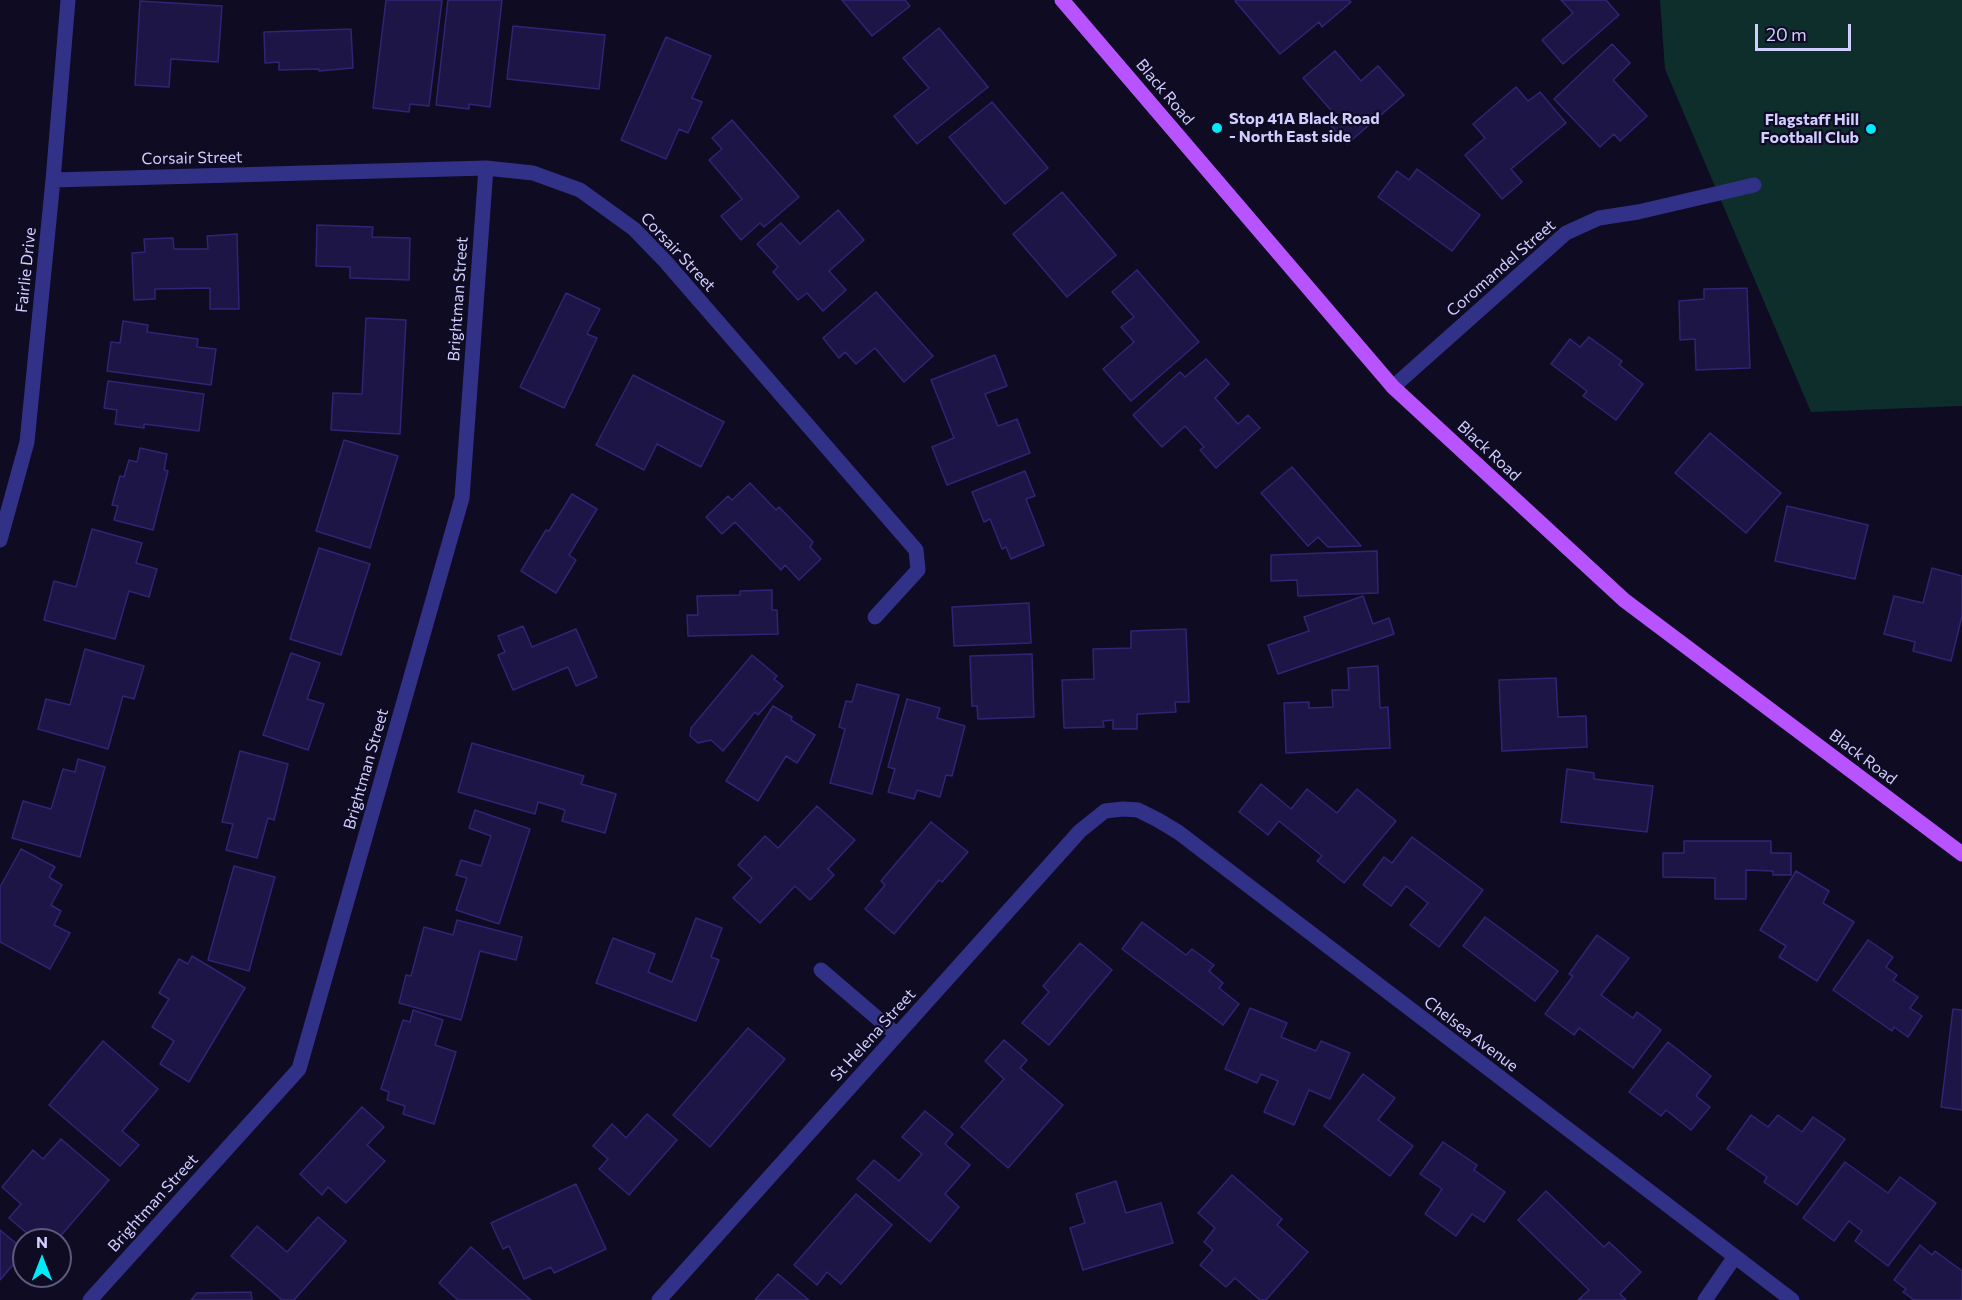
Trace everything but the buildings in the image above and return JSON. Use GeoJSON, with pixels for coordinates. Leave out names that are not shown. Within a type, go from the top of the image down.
{"type":"FeatureCollection","features":[{"type":"Feature","properties":{"kind":"main road","name":"Black Road"},"geometry":{"type":"LineString","coordinates":[[1062,0],[1393,387],[1624,600],[1962,854]]}},
{"type":"Feature","properties":{"kind":"street","name":"Fairlie Drive"},"geometry":{"type":"LineString","coordinates":[[0,540],[27,442],[68,0]]}},
{"type":"Feature","properties":{"kind":"street","name":"Corsair Street"},"geometry":{"type":"LineString","coordinates":[[53,180],[486,168],[533,173],[580,190],[634,229],[673,270],[916,550],[918,570],[875,616]]}},
{"type":"Feature","properties":{"kind":"street","name":"Brightman Street"},"geometry":{"type":"LineString","coordinates":[[90,1300],[299,1069],[462,498],[486,168]]}},
{"type":"Feature","properties":{"kind":"street","name":"Coromandel Street"},"geometry":{"type":"LineString","coordinates":[[1393,387],[1566,233],[1599,218],[1638,212],[1754,185]]}},
{"type":"Feature","properties":{"kind":"street","name":"St Helena Street"},"geometry":{"type":"LineString","coordinates":[[659,1300],[1080,831],[1104,811],[1123,809]]}},
{"type":"Feature","properties":{"kind":"street","name":"Chelsea Avenue"},"geometry":{"type":"LineString","coordinates":[[1123,809],[1138,810],[1178,832],[1792,1300]]}},
{"type":"Feature","properties":{"kind":"street"},"geometry":{"type":"LineString","coordinates":[[821,970],[897,1035]]}},
{"type":"Feature","properties":{"kind":"street"},"geometry":{"type":"LineString","coordinates":[[1705,1300],[1734,1258]]}},
{"type":"Feature","properties":{"kind":"green space"},"geometry":{"type":"Polygon","coordinates":[[[1660,0],[1962,0],[1962,406],[1811,412],[1665,69],[1660,0]]]}},
{"type":"Feature","properties":{"kind":"place","name":"Stop 41A Black Road - North East side"},"geometry":{"type":"Point","coordinates":[1217,128]}},
{"type":"Feature","properties":{"kind":"place","name":"Flagstaff Hill Football Club"},"geometry":{"type":"Point","coordinates":[1871,129]}}]}
